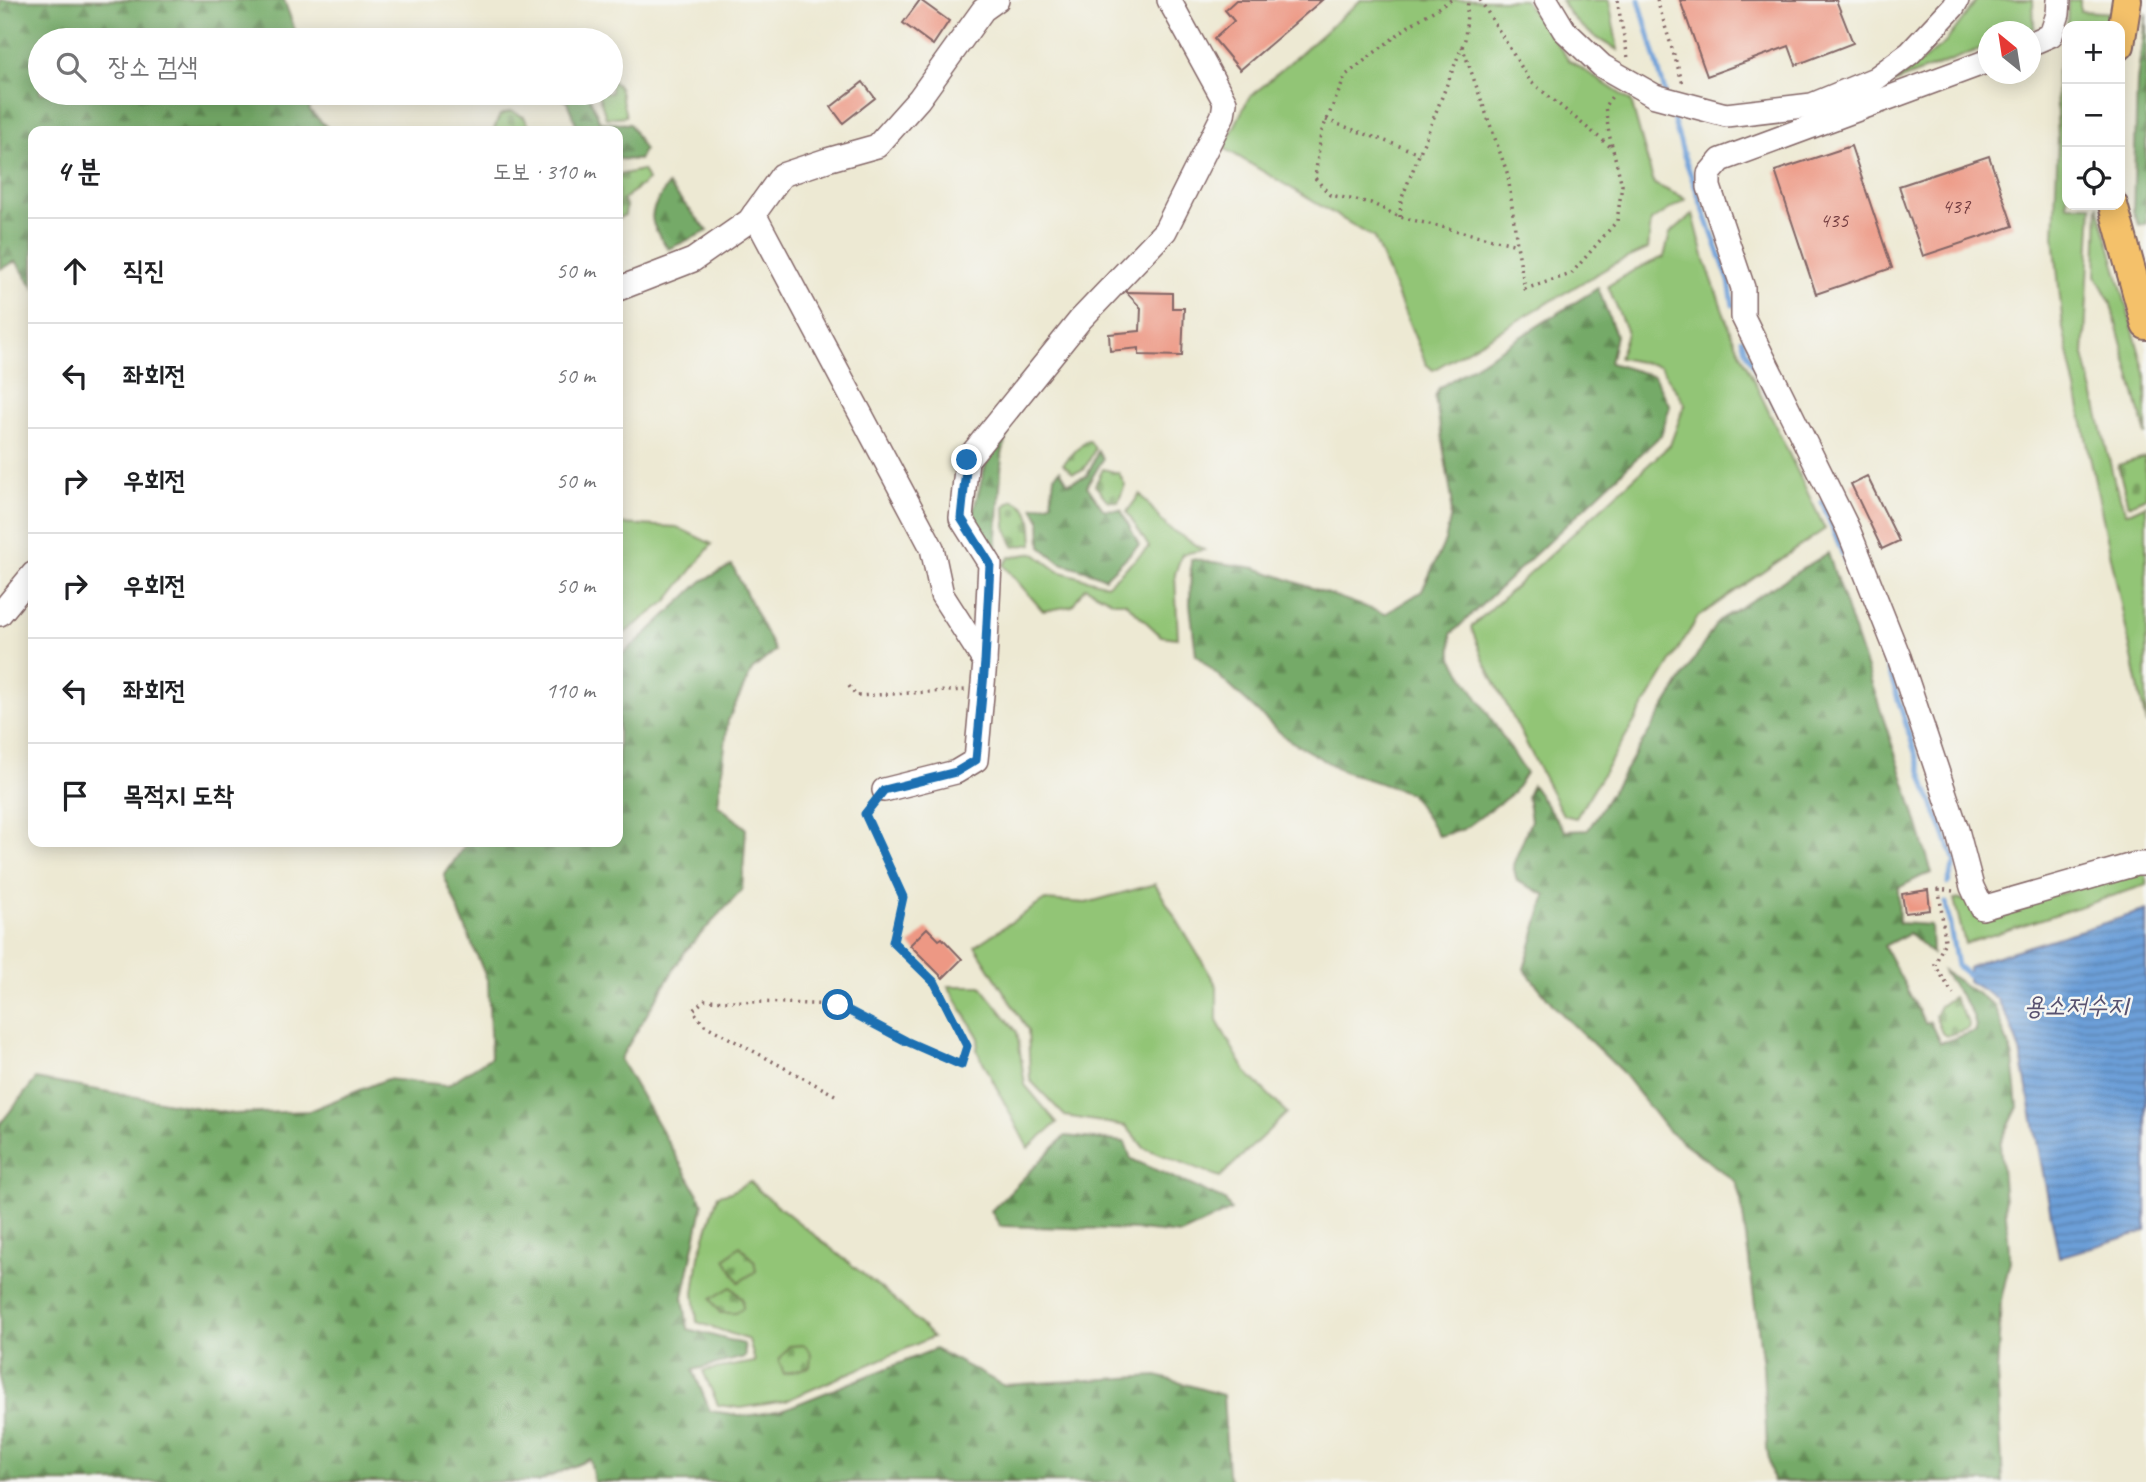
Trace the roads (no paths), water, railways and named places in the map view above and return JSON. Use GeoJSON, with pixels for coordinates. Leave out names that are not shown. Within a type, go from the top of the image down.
{"type":"FeatureCollection","features":[{"type":"Feature","properties":{"kind":"main road"},"geometry":{"type":"LineString","coordinates":[[2124,21],[2127,0]]}},
{"type":"Feature","properties":{"kind":"main road"},"geometry":{"type":"LineString","coordinates":[[2114,210],[2146,325]]}},
{"type":"Feature","properties":{"kind":"street"},"geometry":{"type":"LineString","coordinates":[[623,287],[693,261],[749,221],[782,175],[877,146],[919,99],[983,10],[998,0]]}},
{"type":"Feature","properties":{"kind":"street"},"geometry":{"type":"LineString","coordinates":[[884,790],[956,772],[976,760],[990,564],[961,518],[967,460],[1080,320],[1165,231],[1223,115],[1225,102],[1170,0]]}},
{"type":"Feature","properties":{"kind":"street"},"geometry":{"type":"LineString","coordinates":[[1546,0],[1564,30],[1602,66],[1655,96],[1726,115],[1812,105],[1875,79],[1910,53],[1953,8],[1957,0]]}},
{"type":"Feature","properties":{"kind":"street"},"geometry":{"type":"LineString","coordinates":[[2041,40],[2051,35],[2058,14],[2059,0]]}},
{"type":"Feature","properties":{"kind":"street"},"geometry":{"type":"LineString","coordinates":[[1978,65],[1720,160],[1709,174],[1709,187],[1743,288],[1743,317],[1848,529],[1899,657],[1957,830],[1972,887],[1982,908],[2136,864],[2146,864]]}},
{"type":"Feature","properties":{"kind":"street"},"geometry":{"type":"LineString","coordinates":[[754,214],[932,548],[942,595],[985,662]]}},
{"type":"Feature","properties":{"kind":"street"},"geometry":{"type":"LineString","coordinates":[[932,548],[965,524]]}},
{"type":"Feature","properties":{"kind":"street"},"geometry":{"type":"LineString","coordinates":[[0,614],[28,580]]}},
{"type":"Feature","properties":{"kind":"water","name":"용소저수지"},"geometry":{"type":"Polygon","coordinates":[[[2146,910],[2146,1231],[2059,1257],[2020,1051],[1997,999],[1968,981],[1968,968],[1985,960],[2146,910]]]}},
{"type":"Feature","properties":{"kind":"waterway"},"geometry":{"type":"LineString","coordinates":[[1639,0],[1665,92]]}},
{"type":"Feature","properties":{"kind":"waterway"},"geometry":{"type":"LineString","coordinates":[[1669,105],[1684,156],[1729,281],[1733,305]]}},
{"type":"Feature","properties":{"kind":"waterway"},"geometry":{"type":"LineString","coordinates":[[1742,339],[1776,408]]}},
{"type":"Feature","properties":{"kind":"waterway"},"geometry":{"type":"LineString","coordinates":[[1822,502],[1889,671],[1927,790],[1955,861],[1948,883]]}},
{"type":"Feature","properties":{"kind":"waterway"},"geometry":{"type":"LineString","coordinates":[[1946,903],[1957,966],[1968,975]]}}]}
